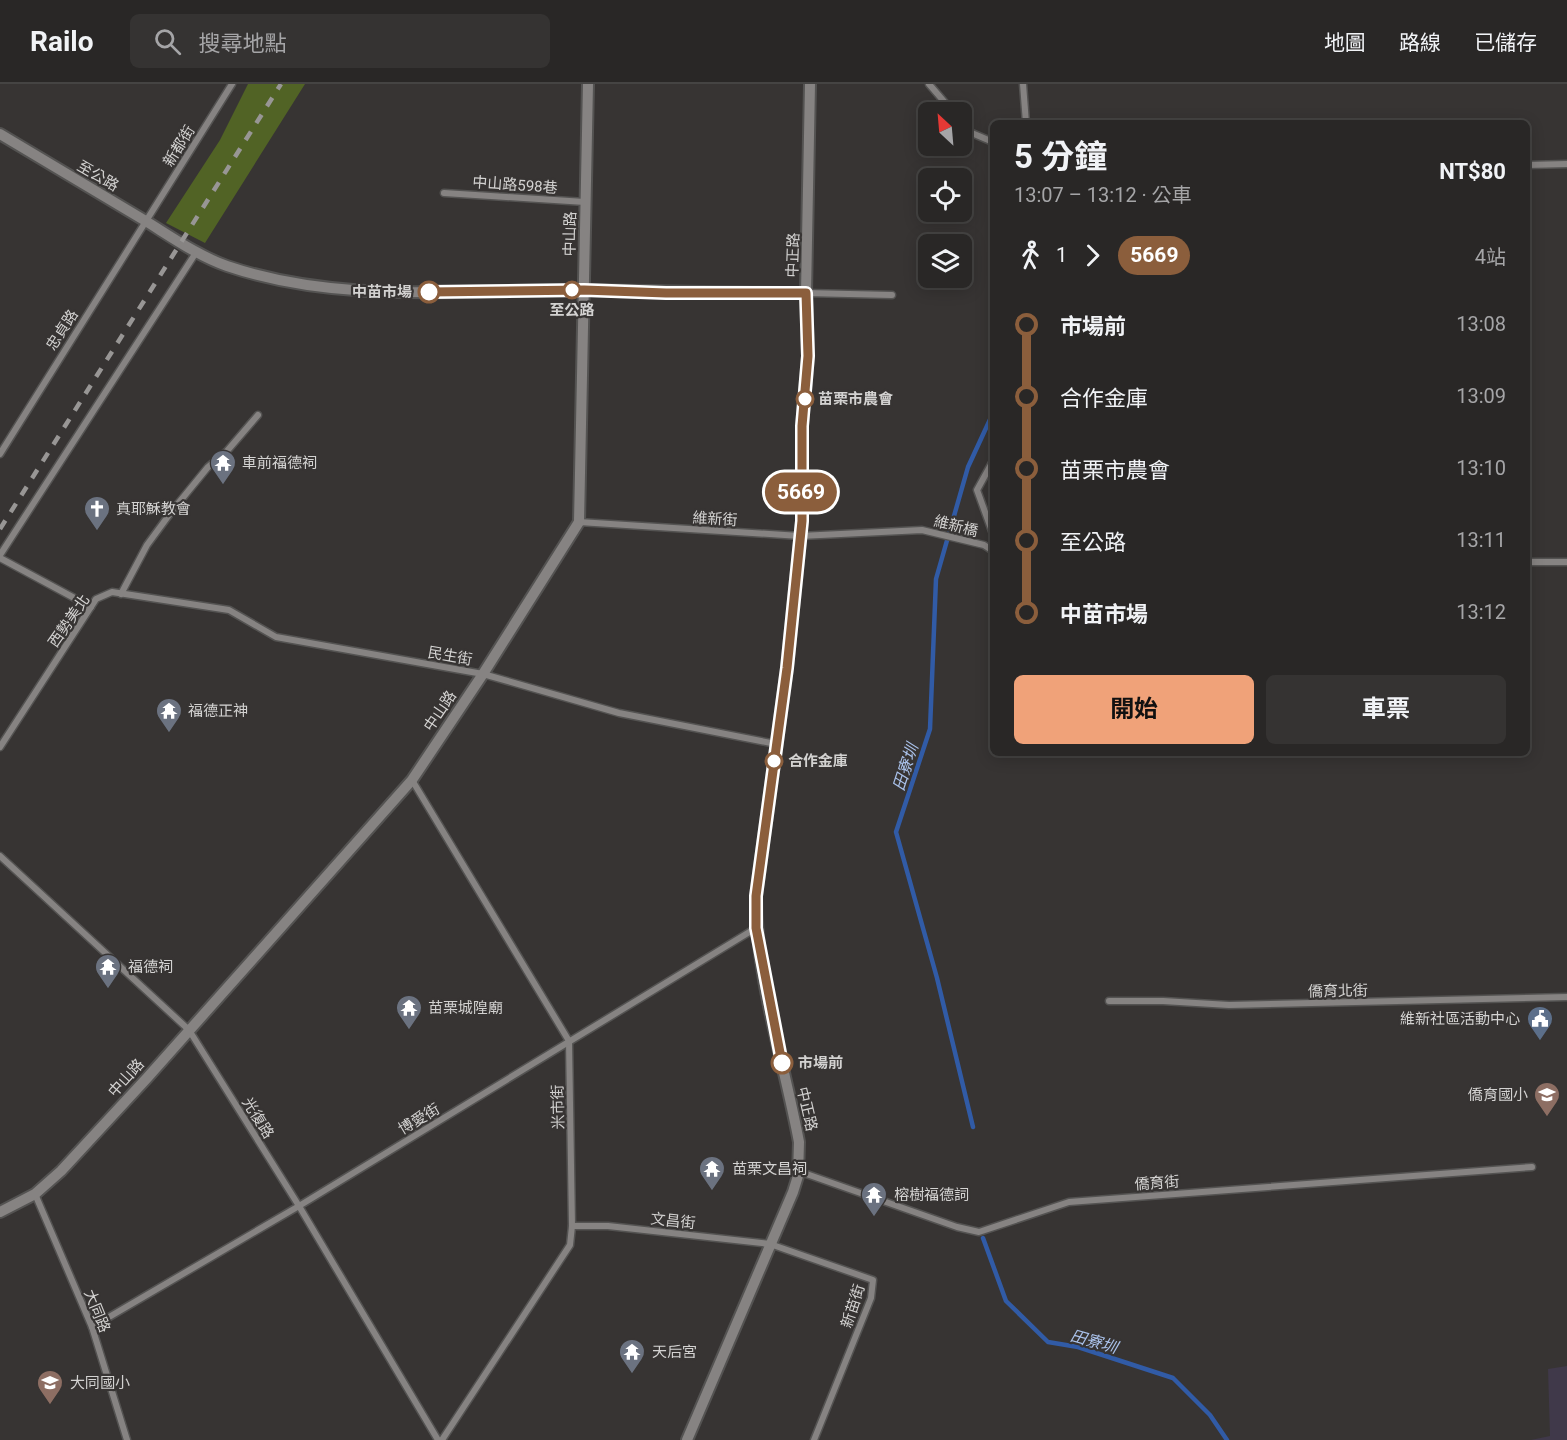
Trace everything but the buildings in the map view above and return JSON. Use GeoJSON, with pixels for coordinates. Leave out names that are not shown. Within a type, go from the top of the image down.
{"type":"FeatureCollection","features":[{"type":"Feature","properties":{"kind":"street","name":"新都街"},"geometry":{"type":"LineString","coordinates":[[146,221],[232,84]]}},
{"type":"Feature","properties":{"kind":"street","name":"中山路"},"geometry":{"type":"LineString","coordinates":[[0,1212],[35,1194],[69,1163],[412,780],[483,674],[579,522],[588,84]]}},
{"type":"Feature","properties":{"kind":"street","name":"中正路"},"geometry":{"type":"LineString","coordinates":[[687,1440],[793,1192],[798,1171],[799,1142],[756,928],[757,872],[777,744],[800,536],[802,426],[808,356],[806,293],[810,84]]}},
{"type":"Feature","properties":{"kind":"street"},"geometry":{"type":"LineString","coordinates":[[929,84],[944,102]]}},
{"type":"Feature","properties":{"kind":"street"},"geometry":{"type":"LineString","coordinates":[[1023,84],[1026,120]]}},
{"type":"Feature","properties":{"kind":"street"},"geometry":{"type":"LineString","coordinates":[[972,133],[990,141]]}},
{"type":"Feature","properties":{"kind":"street","name":"至公路"},"geometry":{"type":"LineString","coordinates":[[0,134],[224,265],[274,281],[327,289],[447,293],[584,290],[892,295]]}},
{"type":"Feature","properties":{"kind":"street"},"geometry":{"type":"LineString","coordinates":[[1530,165],[1567,164]]}},
{"type":"Feature","properties":{"kind":"street","name":"中山路598巷"},"geometry":{"type":"LineString","coordinates":[[444,193],[585,202]]}},
{"type":"Feature","properties":{"kind":"street","name":"忠貞路"},"geometry":{"type":"LineString","coordinates":[[0,454],[146,221]]}},
{"type":"Feature","properties":{"kind":"street"},"geometry":{"type":"LineString","coordinates":[[91,607],[0,557],[197,250]]}},
{"type":"Feature","properties":{"kind":"street"},"geometry":{"type":"LineString","coordinates":[[121,594],[147,545],[172,511],[208,467],[227,452],[258,416]]}},
{"type":"Feature","properties":{"kind":"street"},"geometry":{"type":"LineString","coordinates":[[990,466],[977,490],[990,526]]}},
{"type":"Feature","properties":{"kind":"street","name":"維新街"},"geometry":{"type":"LineString","coordinates":[[579,522],[800,536],[922,530]]}},
{"type":"Feature","properties":{"kind":"street","name":"維新橋"},"geometry":{"type":"LineString","coordinates":[[922,530],[990,548]]}},
{"type":"Feature","properties":{"kind":"street"},"geometry":{"type":"LineString","coordinates":[[1530,562],[1567,562]]}},
{"type":"Feature","properties":{"kind":"street","name":"西勢美北"},"geometry":{"type":"LineString","coordinates":[[0,747],[96,599],[112,592],[121,594]]}},
{"type":"Feature","properties":{"kind":"street","name":"民生街"},"geometry":{"type":"LineString","coordinates":[[121,594],[229,610],[276,637],[483,674],[619,712],[777,744]]}},
{"type":"Feature","properties":{"kind":"street"},"geometry":{"type":"LineString","coordinates":[[412,780],[569,1041]]}},
{"type":"Feature","properties":{"kind":"street","name":"光復路"},"geometry":{"type":"LineString","coordinates":[[0,856],[189,1030],[299,1206],[440,1440]]}},
{"type":"Feature","properties":{"kind":"street","name":"博愛街"},"geometry":{"type":"LineString","coordinates":[[92,1327],[299,1206],[756,928]]}},
{"type":"Feature","properties":{"kind":"street","name":"僑育北街"},"geometry":{"type":"LineString","coordinates":[[1109,1001],[1163,1000],[1229,1005],[1567,997]]}},
{"type":"Feature","properties":{"kind":"street","name":"米市街"},"geometry":{"type":"LineString","coordinates":[[440,1440],[570,1245],[572,1226],[569,1041]]}},
{"type":"Feature","properties":{"kind":"street","name":"僑育街"},"geometry":{"type":"LineString","coordinates":[[798,1171],[957,1227],[979,1232],[1069,1202],[1532,1167]]}},
{"type":"Feature","properties":{"kind":"street","name":"大同路"},"geometry":{"type":"LineString","coordinates":[[35,1194],[92,1327],[128,1440]]}},
{"type":"Feature","properties":{"kind":"street","name":"文昌街"},"geometry":{"type":"LineString","coordinates":[[572,1226],[608,1226],[770,1244]]}},
{"type":"Feature","properties":{"kind":"street","name":"新苗街"},"geometry":{"type":"LineString","coordinates":[[770,1244],[873,1280],[871,1298],[814,1440]]}},
{"type":"Feature","properties":{"kind":"shaded area"},"geometry":{"type":"Polygon","coordinates":[[[1567,1366],[1567,1440],[1531,1440],[1550,1436],[1548,1369],[1567,1366]]]}},
{"type":"Feature","properties":{"kind":"green space"},"geometry":{"type":"Polygon","coordinates":[[[248,84],[305,84],[205,243],[166,223],[220,140],[248,84]]]}},
{"type":"Feature","properties":{"kind":"waterway","name":"田寮圳"},"geometry":{"type":"LineString","coordinates":[[973,1127],[937,978],[896,832],[930,729],[936,579],[968,467],[990,419]]}},
{"type":"Feature","properties":{"kind":"waterway","name":"田寮圳"},"geometry":{"type":"LineString","coordinates":[[983,1238],[1006,1301],[1048,1342],[1078,1347],[1173,1378],[1210,1415],[1227,1440]]}},
{"type":"Feature","properties":{"kind":"railway"},"geometry":{"type":"LineString","coordinates":[[0,529],[281,84]]}},
{"type":"Feature","properties":{"kind":"bus line","name":"5669"},"geometry":{"type":"LineString","coordinates":[[429,292],[584,290],[666,293],[806,293],[808,356],[802,426],[802,521],[787,668],[757,872],[756,896],[756,928],[782,1063]]}},
{"type":"Feature","properties":{"kind":"place","name":"至公路"},"geometry":{"type":"Point","coordinates":[572,290]}},
{"type":"Feature","properties":{"kind":"place","name":"中苗市場"},"geometry":{"type":"Point","coordinates":[429,292]}},
{"type":"Feature","properties":{"kind":"place","name":"苗栗市農會"},"geometry":{"type":"Point","coordinates":[805,399]}},
{"type":"Feature","properties":{"kind":"place","name":"車前福德祠"},"geometry":{"type":"Point","coordinates":[223,486]}},
{"type":"Feature","properties":{"kind":"place","name":"真耶穌教會"},"geometry":{"type":"Point","coordinates":[97,532]}},
{"type":"Feature","properties":{"kind":"place","name":"福德正神"},"geometry":{"type":"Point","coordinates":[169,734]}},
{"type":"Feature","properties":{"kind":"place","name":"合作金庫"},"geometry":{"type":"Point","coordinates":[774,761]}},
{"type":"Feature","properties":{"kind":"place","name":"福德祠"},"geometry":{"type":"Point","coordinates":[108,990]}},
{"type":"Feature","properties":{"kind":"place","name":"苗栗城隍廟"},"geometry":{"type":"Point","coordinates":[409,1031]}},
{"type":"Feature","properties":{"kind":"place","name":"維新社區活動中心"},"geometry":{"type":"Point","coordinates":[1540,1042]}},
{"type":"Feature","properties":{"kind":"place","name":"市場前"},"geometry":{"type":"Point","coordinates":[782,1063]}},
{"type":"Feature","properties":{"kind":"place","name":"僑育國小"},"geometry":{"type":"Point","coordinates":[1547,1118]}},
{"type":"Feature","properties":{"kind":"place","name":"苗栗文昌祠"},"geometry":{"type":"Point","coordinates":[712,1192]}},
{"type":"Feature","properties":{"kind":"place","name":"榕樹福德詞"},"geometry":{"type":"Point","coordinates":[874,1218]}},
{"type":"Feature","properties":{"kind":"place","name":"天后宮"},"geometry":{"type":"Point","coordinates":[632,1375]}},
{"type":"Feature","properties":{"kind":"place","name":"大同國小"},"geometry":{"type":"Point","coordinates":[50,1406]}}]}
